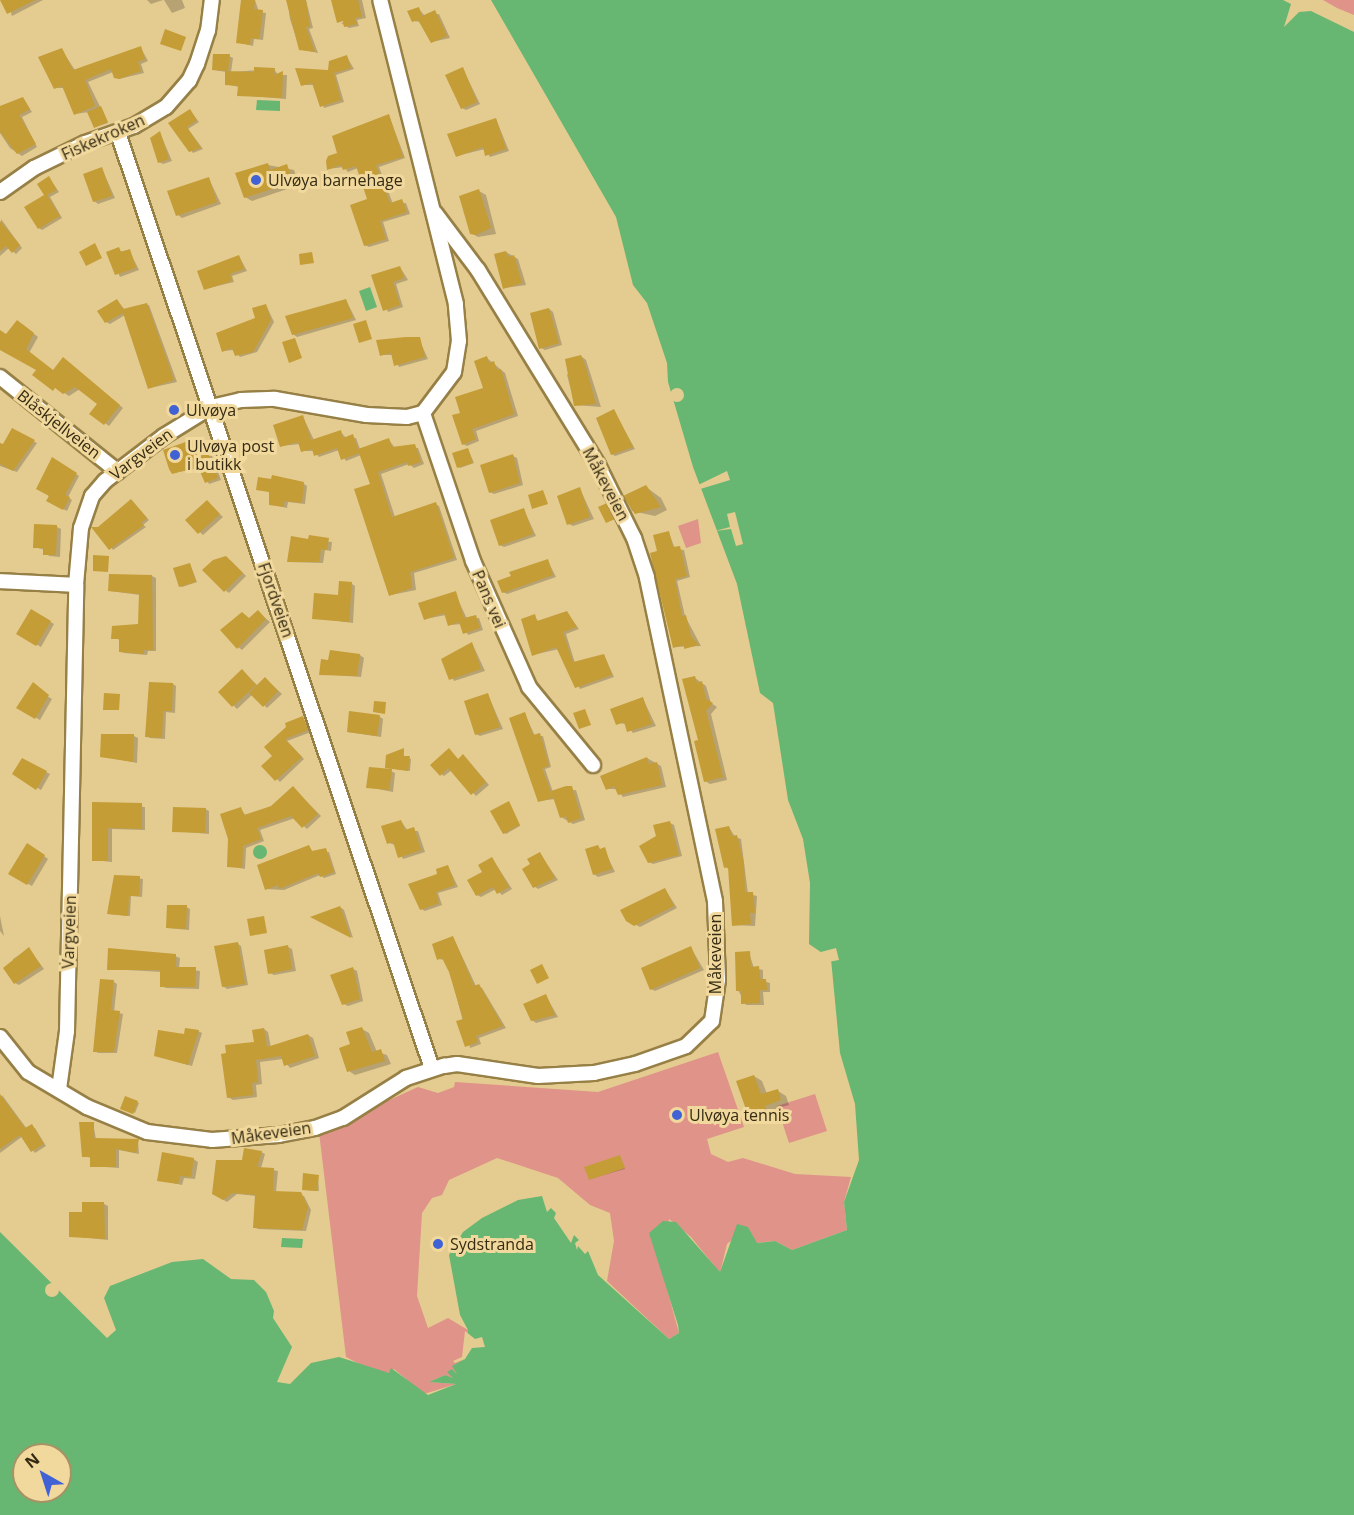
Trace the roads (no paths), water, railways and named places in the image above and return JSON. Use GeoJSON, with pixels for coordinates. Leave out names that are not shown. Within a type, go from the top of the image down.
{"type":"FeatureCollection","features":[{"type":"Feature","properties":{"kind":"street","name":"Fiskekroken"},"geometry":{"type":"LineString","coordinates":[[0,192],[66,152],[118,133],[165,107],[189,81],[208,31],[212,0]]}},
{"type":"Feature","properties":{"kind":"street"},"geometry":{"type":"LineString","coordinates":[[380,0],[456,304],[459,341],[454,372],[423,413]]}},
{"type":"Feature","properties":{"kind":"street","name":"Fjordveien"},"geometry":{"type":"LineString","coordinates":[[118,133],[432,1069]]}},
{"type":"Feature","properties":{"kind":"street","name":"Måkeveien"},"geometry":{"type":"LineString","coordinates":[[0,1037],[28,1072],[87,1107],[147,1132],[212,1140],[251,1139],[315,1128],[343,1118],[406,1078],[432,1069],[457,1064],[538,1076],[594,1072],[646,1060],[687,1047],[707,1030],[715,1009],[718,980],[715,901],[647,577],[634,538],[598,465],[478,270],[435,213]]}},
{"type":"Feature","properties":{"kind":"street","name":"Blåskjellveien"},"geometry":{"type":"LineString","coordinates":[[0,377],[118,472]]}},
{"type":"Feature","properties":{"kind":"street","name":"Vargveien"},"geometry":{"type":"LineString","coordinates":[[59,1089],[67,1031],[76,585],[85,512],[92,496],[164,436],[211,406],[242,400],[275,399],[381,417],[423,413]]}},
{"type":"Feature","properties":{"kind":"street","name":"Pans vei"},"geometry":{"type":"LineString","coordinates":[[423,413],[473,561],[529,687],[593,765]]}},
{"type":"Feature","properties":{"kind":"street"},"geometry":{"type":"LineString","coordinates":[[0,580],[76,585]]}},
{"type":"Feature","properties":{"kind":"place","name":"Ulvøya barnehage"},"geometry":{"type":"Point","coordinates":[256,180]}},
{"type":"Feature","properties":{"kind":"place","name":"Ulvøya"},"geometry":{"type":"Point","coordinates":[174,410]}},
{"type":"Feature","properties":{"kind":"place","name":"Ulvøya post i butikk"},"geometry":{"type":"Point","coordinates":[175,455]}},
{"type":"Feature","properties":{"kind":"place","name":"Ulvøya tennis"},"geometry":{"type":"Point","coordinates":[677,1115]}},
{"type":"Feature","properties":{"kind":"place","name":"Sydstranda"},"geometry":{"type":"Point","coordinates":[438,1244]}}]}
